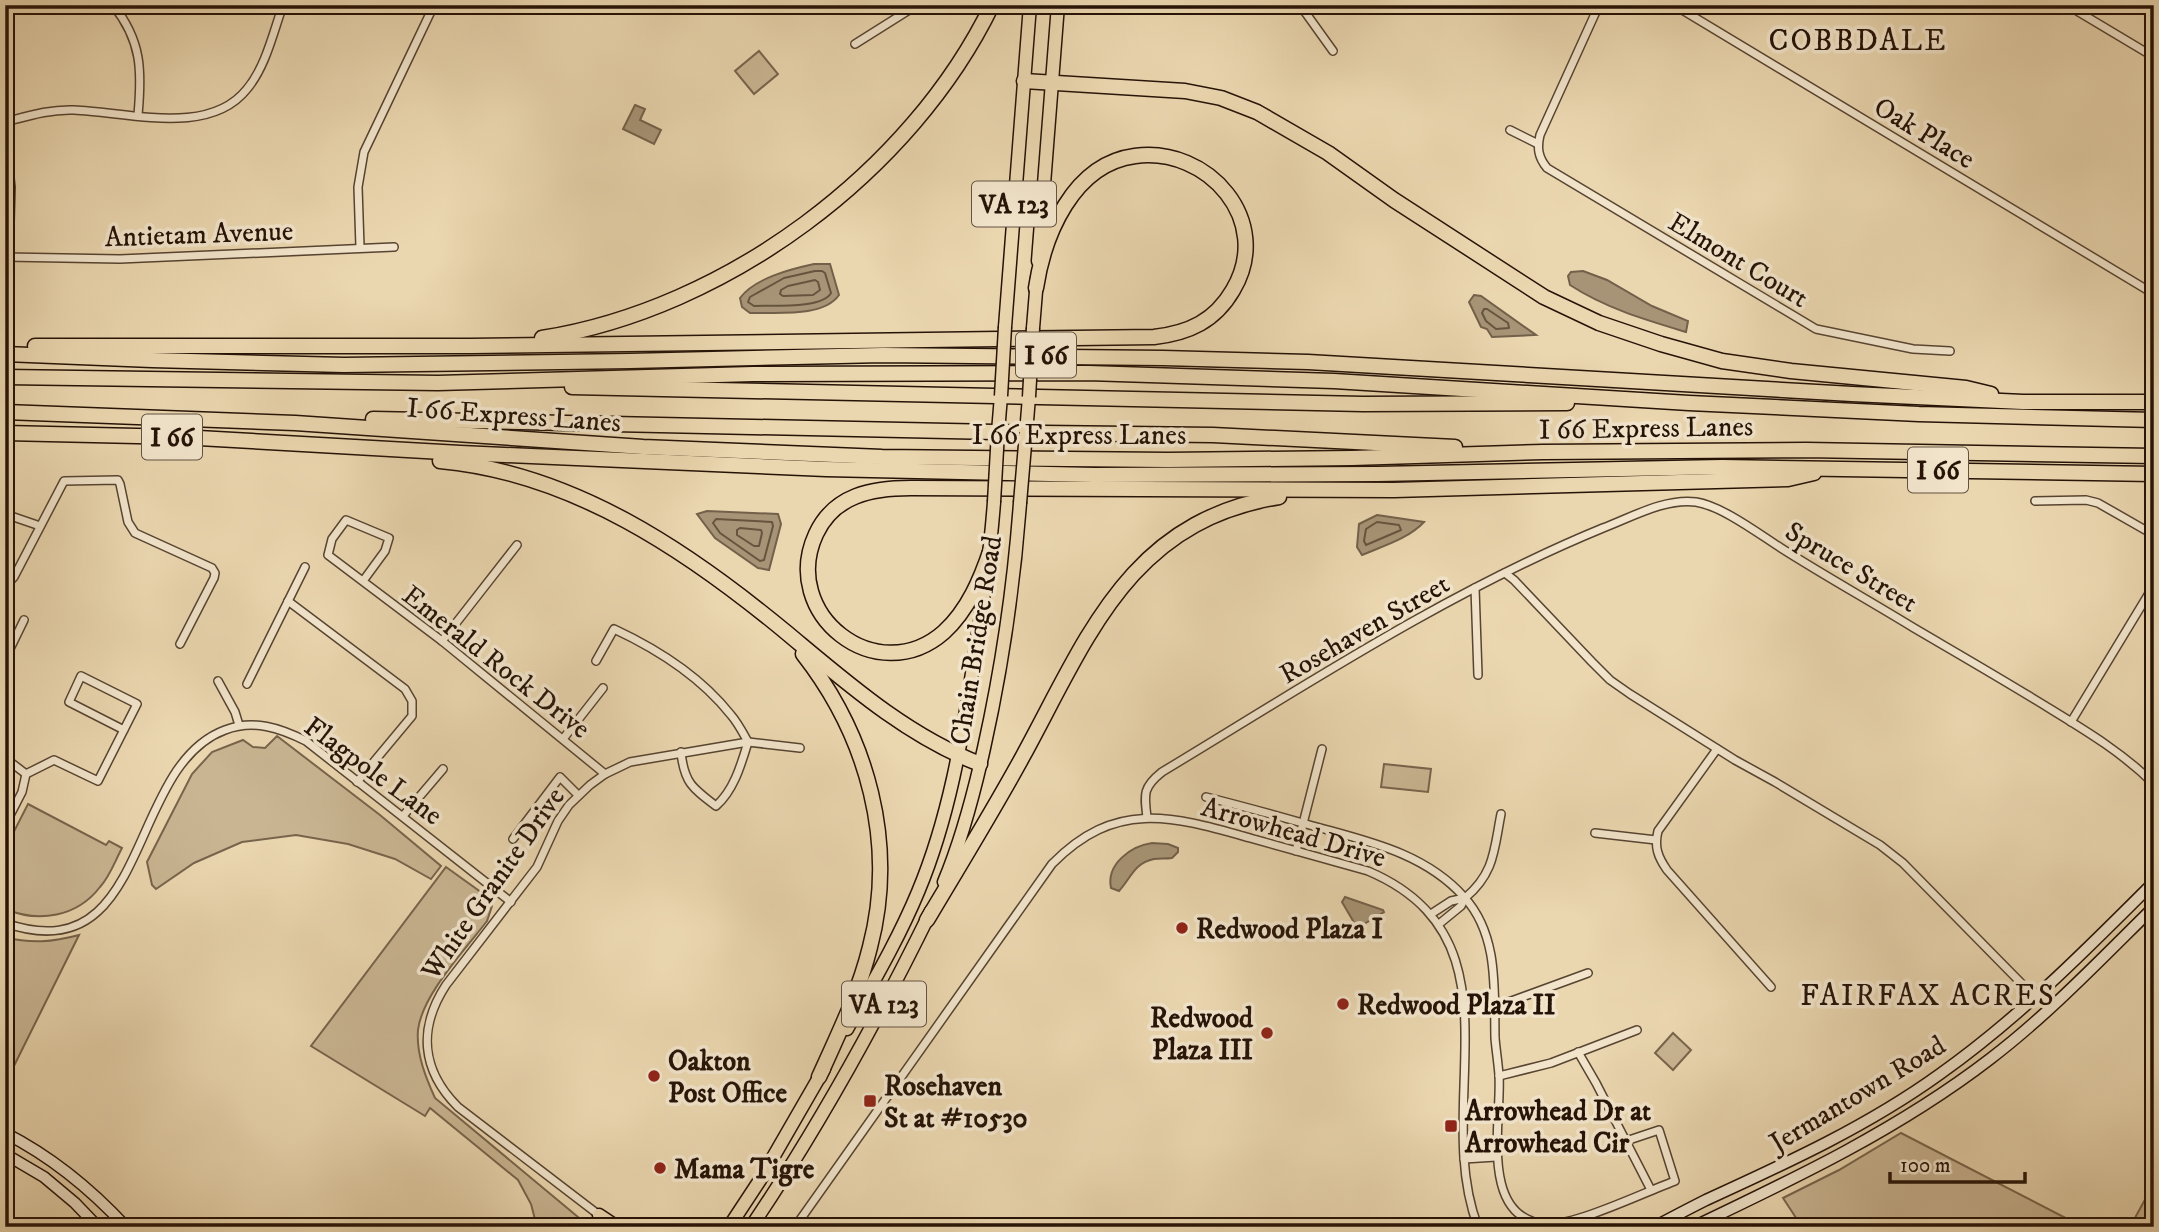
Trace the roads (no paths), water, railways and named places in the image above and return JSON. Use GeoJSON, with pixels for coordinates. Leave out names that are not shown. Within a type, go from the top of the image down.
{"type":"FeatureCollection","features":[{"type":"Feature","properties":{"kind":"highway"},"geometry":{"type":"LineString","coordinates":[[471,346],[567,334],[651,309],[717,278],[787,237],[855,182],[892,146],[937,94],[964,55],[992,5]]}},
{"type":"Feature","properties":{"kind":"highway"},"geometry":{"type":"LineString","coordinates":[[1024,81],[1185,91],[1221,98],[1257,112],[1328,153],[1394,200],[1544,297],[1600,323],[1661,344],[1722,361],[1791,371],[1966,387],[2023,402]]}},
{"type":"Feature","properties":{"kind":"highway"},"geometry":{"type":"LineString","coordinates":[[5,347],[471,346],[1122,339],[1177,335],[1200,325],[1216,313],[1238,282],[1246,252],[1242,219],[1233,201],[1220,185],[1198,169],[1160,156],[1120,159],[1087,179],[1066,203],[1043,253],[1036,288]]}},
{"type":"Feature","properties":{"kind":"highway","name":"I 66"},"geometry":{"type":"LineString","coordinates":[[5,354],[344,365],[883,355],[1163,358],[1308,362],[2023,402],[2154,402]]}},
{"type":"Feature","properties":{"kind":"highway","name":"I 66 Express Lanes"},"geometry":{"type":"LineString","coordinates":[[5,377],[438,383],[753,374],[1088,373],[1334,381],[1919,414],[2154,420]]}},
{"type":"Feature","properties":{"kind":"highway"},"geometry":{"type":"LineString","coordinates":[[438,383],[1363,404],[1689,403]]}},
{"type":"Feature","properties":{"kind":"highway","name":"I 66 Express Lanes"},"geometry":{"type":"LineString","coordinates":[[5,412],[295,423],[643,447],[882,457],[1168,460],[1543,452],[1806,450],[2154,456]]}},
{"type":"Feature","properties":{"kind":"highway"},"geometry":{"type":"LineString","coordinates":[[295,423],[379,419],[1213,435],[1457,447],[1507,446],[1543,452]]}},
{"type":"Feature","properties":{"kind":"highway","name":"I 66"},"geometry":{"type":"LineString","coordinates":[[5,433],[181,437],[473,454],[826,469],[1094,475],[1378,474],[1708,467],[2154,474]]}},
{"type":"Feature","properties":{"kind":"highway"},"geometry":{"type":"LineString","coordinates":[[339,446],[394,458],[460,463],[501,471],[582,500],[632,524],[670,545],[728,586],[853,688],[906,725],[958,755],[980,764]]}},
{"type":"Feature","properties":{"kind":"highway"},"geometry":{"type":"LineString","coordinates":[[990,549],[976,588],[952,624],[931,641],[904,652],[875,651],[849,642],[825,620],[817,609],[810,589],[808,560],[814,537],[822,522],[843,502],[875,490],[1394,490],[1788,479],[1836,467]]}},
{"type":"Feature","properties":{"kind":"highway"},"geometry":{"type":"LineString","coordinates":[[926,920],[1007,786],[1093,627],[1121,587],[1154,552],[1188,528],[1242,505],[1281,497],[1394,490]]}},
{"type":"Feature","properties":{"kind":"highway"},"geometry":{"type":"LineString","coordinates":[[785,631],[825,683],[851,732],[868,777],[879,836],[878,903],[870,948],[853,998],[819,1077]]}},
{"type":"Feature","properties":{"kind":"main road","name":"Chain Bridge Road"},"geometry":{"type":"LineString","coordinates":[[729,1227],[754,1191],[885,962],[919,891],[942,824],[958,755],[990,549],[998,432],[993,396],[1005,327],[1030,5]]}},
{"type":"Feature","properties":{"kind":"main road","name":"Chain Bridge Road"},"geometry":{"type":"LineString","coordinates":[[751,1227],[857,1051],[926,920],[955,854],[980,764],[1008,616],[1020,503],[1058,5]]}},
{"type":"Feature","properties":{"kind":"main road","name":"Jermantown Road"},"geometry":{"type":"LineString","coordinates":[[1654,1227],[1834,1139],[1912,1093],[1980,1045],[2037,997],[2154,882]]}},
{"type":"Feature","properties":{"kind":"main road","name":"Jermantown Road"},"geometry":{"type":"LineString","coordinates":[[1693,1227],[1842,1154],[1925,1106],[1990,1059],[2050,1008],[2154,907]]}},
{"type":"Feature","properties":{"kind":"main road"},"geometry":{"type":"LineString","coordinates":[[5,1133],[66,1170],[126,1227]]}},
{"type":"Feature","properties":{"kind":"main road"},"geometry":{"type":"LineString","coordinates":[[5,1154],[44,1177],[98,1227]]}},
{"type":"Feature","properties":{"kind":"main road"},"geometry":{"type":"LineString","coordinates":[[599,1215],[617,1227]]}},
{"type":"Feature","properties":{"kind":"street"},"geometry":{"type":"LineString","coordinates":[[113,5],[130,30],[136,47],[141,78],[138,115]]}},
{"type":"Feature","properties":{"kind":"street"},"geometry":{"type":"LineString","coordinates":[[5,122],[59,110],[179,118],[201,117],[218,112],[243,94],[259,72],[283,5]]}},
{"type":"Feature","properties":{"kind":"street"},"geometry":{"type":"LineString","coordinates":[[360,247],[358,187],[364,152],[434,5]]}},
{"type":"Feature","properties":{"kind":"street"},"geometry":{"type":"LineString","coordinates":[[855,44],[916,5]]}},
{"type":"Feature","properties":{"kind":"street"},"geometry":{"type":"LineString","coordinates":[[1300,5],[1333,51]]}},
{"type":"Feature","properties":{"kind":"street"},"geometry":{"type":"LineString","coordinates":[[1510,130],[1538,144],[1599,5]]}},
{"type":"Feature","properties":{"kind":"street","name":"Oak Place"},"geometry":{"type":"LineString","coordinates":[[1674,5],[2154,294]]}},
{"type":"Feature","properties":{"kind":"street"},"geometry":{"type":"LineString","coordinates":[[2067,5],[2154,57]]}},
{"type":"Feature","properties":{"kind":"street"},"geometry":{"type":"LineString","coordinates":[[5,134],[11,187],[7,257]]}},
{"type":"Feature","properties":{"kind":"street","name":"Elmont Court"},"geometry":{"type":"LineString","coordinates":[[1538,144],[1542,162],[1556,175],[1816,329],[1913,349],[1950,351]]}},
{"type":"Feature","properties":{"kind":"street","name":"Antietam Avenue"},"geometry":{"type":"LineString","coordinates":[[7,257],[120,259],[394,247]]}},
{"type":"Feature","properties":{"kind":"street"},"geometry":{"type":"LineString","coordinates":[[5,587],[15,577],[64,481],[118,480],[128,522],[135,533],[212,568],[215,573],[215,578],[180,644]]}},
{"type":"Feature","properties":{"kind":"street"},"geometry":{"type":"LineString","coordinates":[[2035,501],[2085,500],[2098,503],[2154,536]]}},
{"type":"Feature","properties":{"kind":"street","name":"Spruce Street"},"geometry":{"type":"LineString","coordinates":[[1505,573],[1639,514],[1672,503],[1700,503],[1721,511],[2071,722],[2124,757],[2154,784]]}},
{"type":"Feature","properties":{"kind":"street"},"geometry":{"type":"LineString","coordinates":[[5,514],[40,526]]}},
{"type":"Feature","properties":{"kind":"street","name":"Emerald Rock Drive"},"geometry":{"type":"LineString","coordinates":[[363,581],[385,551],[390,538],[346,520],[332,540],[328,555],[442,641],[605,774]]}},
{"type":"Feature","properties":{"kind":"street"},"geometry":{"type":"LineString","coordinates":[[442,641],[517,545]]}},
{"type":"Feature","properties":{"kind":"street"},"geometry":{"type":"LineString","coordinates":[[247,684],[305,567]]}},
{"type":"Feature","properties":{"kind":"street"},"geometry":{"type":"LineString","coordinates":[[1505,573],[1610,680],[1717,749],[1880,845],[1917,875],[2050,1008]]}},
{"type":"Feature","properties":{"kind":"street","name":"Rosehaven Street"},"geometry":{"type":"LineString","coordinates":[[1147,817],[1144,795],[1147,786],[1162,772],[1399,629],[1505,573]]}},
{"type":"Feature","properties":{"kind":"street"},"geometry":{"type":"LineString","coordinates":[[2071,722],[2154,585]]}},
{"type":"Feature","properties":{"kind":"street"},"geometry":{"type":"LineString","coordinates":[[1475,588],[1478,675]]}},
{"type":"Feature","properties":{"kind":"street"},"geometry":{"type":"LineString","coordinates":[[288,601],[405,689],[412,701],[412,716],[357,782]]}},
{"type":"Feature","properties":{"kind":"street"},"geometry":{"type":"LineString","coordinates":[[5,660],[24,620]]}},
{"type":"Feature","properties":{"kind":"street"},"geometry":{"type":"LineString","coordinates":[[596,661],[614,629],[631,637],[675,663],[709,692],[732,715],[748,742],[738,774],[722,801],[716,806],[700,794],[683,774],[681,752]]}},
{"type":"Feature","properties":{"kind":"street"},"geometry":{"type":"LineString","coordinates":[[26,774],[54,760],[98,781],[124,730],[137,704],[81,676],[69,702],[124,730]]}},
{"type":"Feature","properties":{"kind":"street"},"geometry":{"type":"LineString","coordinates":[[218,681],[239,725]]}},
{"type":"Feature","properties":{"kind":"street"},"geometry":{"type":"LineString","coordinates":[[563,739],[603,688]]}},
{"type":"Feature","properties":{"kind":"street","name":"Flagpole Lane"},"geometry":{"type":"LineString","coordinates":[[5,923],[21,929],[48,932],[76,925],[98,912],[118,888],[169,784],[186,757],[209,736],[239,725],[262,725],[288,732],[317,749],[510,902]]}},
{"type":"Feature","properties":{"kind":"street","name":"White Granite Drive"},"geometry":{"type":"LineString","coordinates":[[611,1227],[458,1107],[442,1088],[430,1064],[428,1047],[428,1029],[435,1003],[537,867],[558,821],[578,795],[605,774],[630,762],[748,742],[800,748]]}},
{"type":"Feature","properties":{"kind":"street"},"geometry":{"type":"LineString","coordinates":[[1296,850],[1322,749]]}},
{"type":"Feature","properties":{"kind":"street"},"geometry":{"type":"LineString","coordinates":[[1717,749],[1658,831],[1657,852],[1667,870],[1771,987]]}},
{"type":"Feature","properties":{"kind":"street"},"geometry":{"type":"LineString","coordinates":[[5,758],[26,774]]}},
{"type":"Feature","properties":{"kind":"street"},"geometry":{"type":"LineString","coordinates":[[402,816],[443,769]]}},
{"type":"Feature","properties":{"kind":"street"},"geometry":{"type":"LineString","coordinates":[[5,825],[22,792],[26,774]]}},
{"type":"Feature","properties":{"kind":"street"},"geometry":{"type":"LineString","coordinates":[[513,839],[560,777],[578,795]]}},
{"type":"Feature","properties":{"kind":"street"},"geometry":{"type":"LineString","coordinates":[[1206,797],[1371,842],[1401,853],[1425,864],[1465,898],[1481,921],[1489,945],[1494,979],[1499,1076],[1496,1157],[1507,1199],[1523,1218],[1557,1224],[1592,1214],[1675,1181],[1659,1130],[1626,1141]]}},
{"type":"Feature","properties":{"kind":"street"},"geometry":{"type":"LineString","coordinates":[[1439,924],[1461,906],[1465,898],[1480,885],[1492,861],[1501,814]]}},
{"type":"Feature","properties":{"kind":"street"},"geometry":{"type":"LineString","coordinates":[[795,1227],[1052,864],[1087,835],[1120,822],[1147,817]]}},
{"type":"Feature","properties":{"kind":"street","name":"Arrowhead Drive"},"geometry":{"type":"LineString","coordinates":[[1147,817],[1191,822],[1368,871],[1387,879],[1413,896],[1431,914],[1453,950],[1463,986],[1464,1159],[1468,1196],[1478,1227]]}},
{"type":"Feature","properties":{"kind":"street"},"geometry":{"type":"LineString","coordinates":[[1595,833],[1656,840]]}},
{"type":"Feature","properties":{"kind":"street"},"geometry":{"type":"LineString","coordinates":[[1431,914],[1451,901],[1465,898]]}},
{"type":"Feature","properties":{"kind":"street"},"geometry":{"type":"LineString","coordinates":[[1495,1007],[1588,974]]}},
{"type":"Feature","properties":{"kind":"street"},"geometry":{"type":"LineString","coordinates":[[1499,1076],[1551,1063],[1637,1030]]}},
{"type":"Feature","properties":{"kind":"street"},"geometry":{"type":"LineString","coordinates":[[1578,1052],[1597,1083],[1651,1190]]}},
{"type":"Feature","properties":{"kind":"street"},"geometry":{"type":"LineString","coordinates":[[1464,1159],[1496,1157]]}},
{"type":"Feature","properties":{"kind":"water"},"geometry":{"type":"Polygon","coordinates":[[[635,105],[645,109],[640,120],[661,130],[654,144],[623,129],[635,105]]]}},
{"type":"Feature","properties":{"kind":"water"},"geometry":{"type":"Polygon","coordinates":[[[814,264],[830,264],[839,295],[832,302],[811,311],[785,313],[750,313],[742,307],[740,298],[755,285],[784,272],[814,264]]]}},
{"type":"Feature","properties":{"kind":"water"},"geometry":{"type":"Polygon","coordinates":[[[1583,271],[1607,280],[1652,306],[1688,321],[1686,332],[1612,307],[1570,285],[1568,276],[1571,272],[1583,271]]]}},
{"type":"Feature","properties":{"kind":"water"},"geometry":{"type":"Polygon","coordinates":[[[1474,295],[1481,296],[1536,335],[1492,337],[1487,329],[1481,327],[1469,302],[1474,295]]]}},
{"type":"Feature","properties":{"kind":"water"},"geometry":{"type":"Polygon","coordinates":[[[707,511],[778,514],[781,524],[769,570],[758,568],[715,538],[697,514],[707,511]]]}},
{"type":"Feature","properties":{"kind":"water"},"geometry":{"type":"Polygon","coordinates":[[[1377,515],[1424,522],[1403,538],[1362,555],[1357,547],[1359,524],[1377,515]]]}},
{"type":"Feature","properties":{"kind":"water"},"geometry":{"type":"Polygon","coordinates":[[[1152,843],[1168,844],[1178,848],[1178,852],[1172,858],[1147,861],[1119,891],[1111,888],[1110,879],[1116,864],[1128,852],[1152,843]]]}},
{"type":"Feature","properties":{"kind":"water"},"geometry":{"type":"Polygon","coordinates":[[[1345,897],[1384,912],[1359,927],[1356,926],[1342,902],[1345,897]]]}},
{"type":"Feature","properties":{"kind":"place","name":"Redwood Plaza I"},"geometry":{"type":"Point","coordinates":[1182,928]}},
{"type":"Feature","properties":{"kind":"place","name":"Redwood Plaza II"},"geometry":{"type":"Point","coordinates":[1343,1004]}},
{"type":"Feature","properties":{"kind":"place","name":"Redwood Plaza III"},"geometry":{"type":"Point","coordinates":[1267,1033]}},
{"type":"Feature","properties":{"kind":"place","name":"Oakton Post Office"},"geometry":{"type":"Point","coordinates":[654,1076]}},
{"type":"Feature","properties":{"kind":"place","name":"Rosehaven St at #10530"},"geometry":{"type":"Point","coordinates":[870,1101]}},
{"type":"Feature","properties":{"kind":"place","name":"Arrowhead Dr at Arrowhead Cir"},"geometry":{"type":"Point","coordinates":[1451,1126]}},
{"type":"Feature","properties":{"kind":"place","name":"Mama Tigre"},"geometry":{"type":"Point","coordinates":[660,1168]}},
{"type":"Feature","properties":{"kind":"district","name":"COBBDALE"},"geometry":{"type":"Point","coordinates":[1858,40]}},
{"type":"Feature","properties":{"kind":"district","name":"FAIRFAX ACRES"},"geometry":{"type":"Point","coordinates":[1928,995]}}]}
